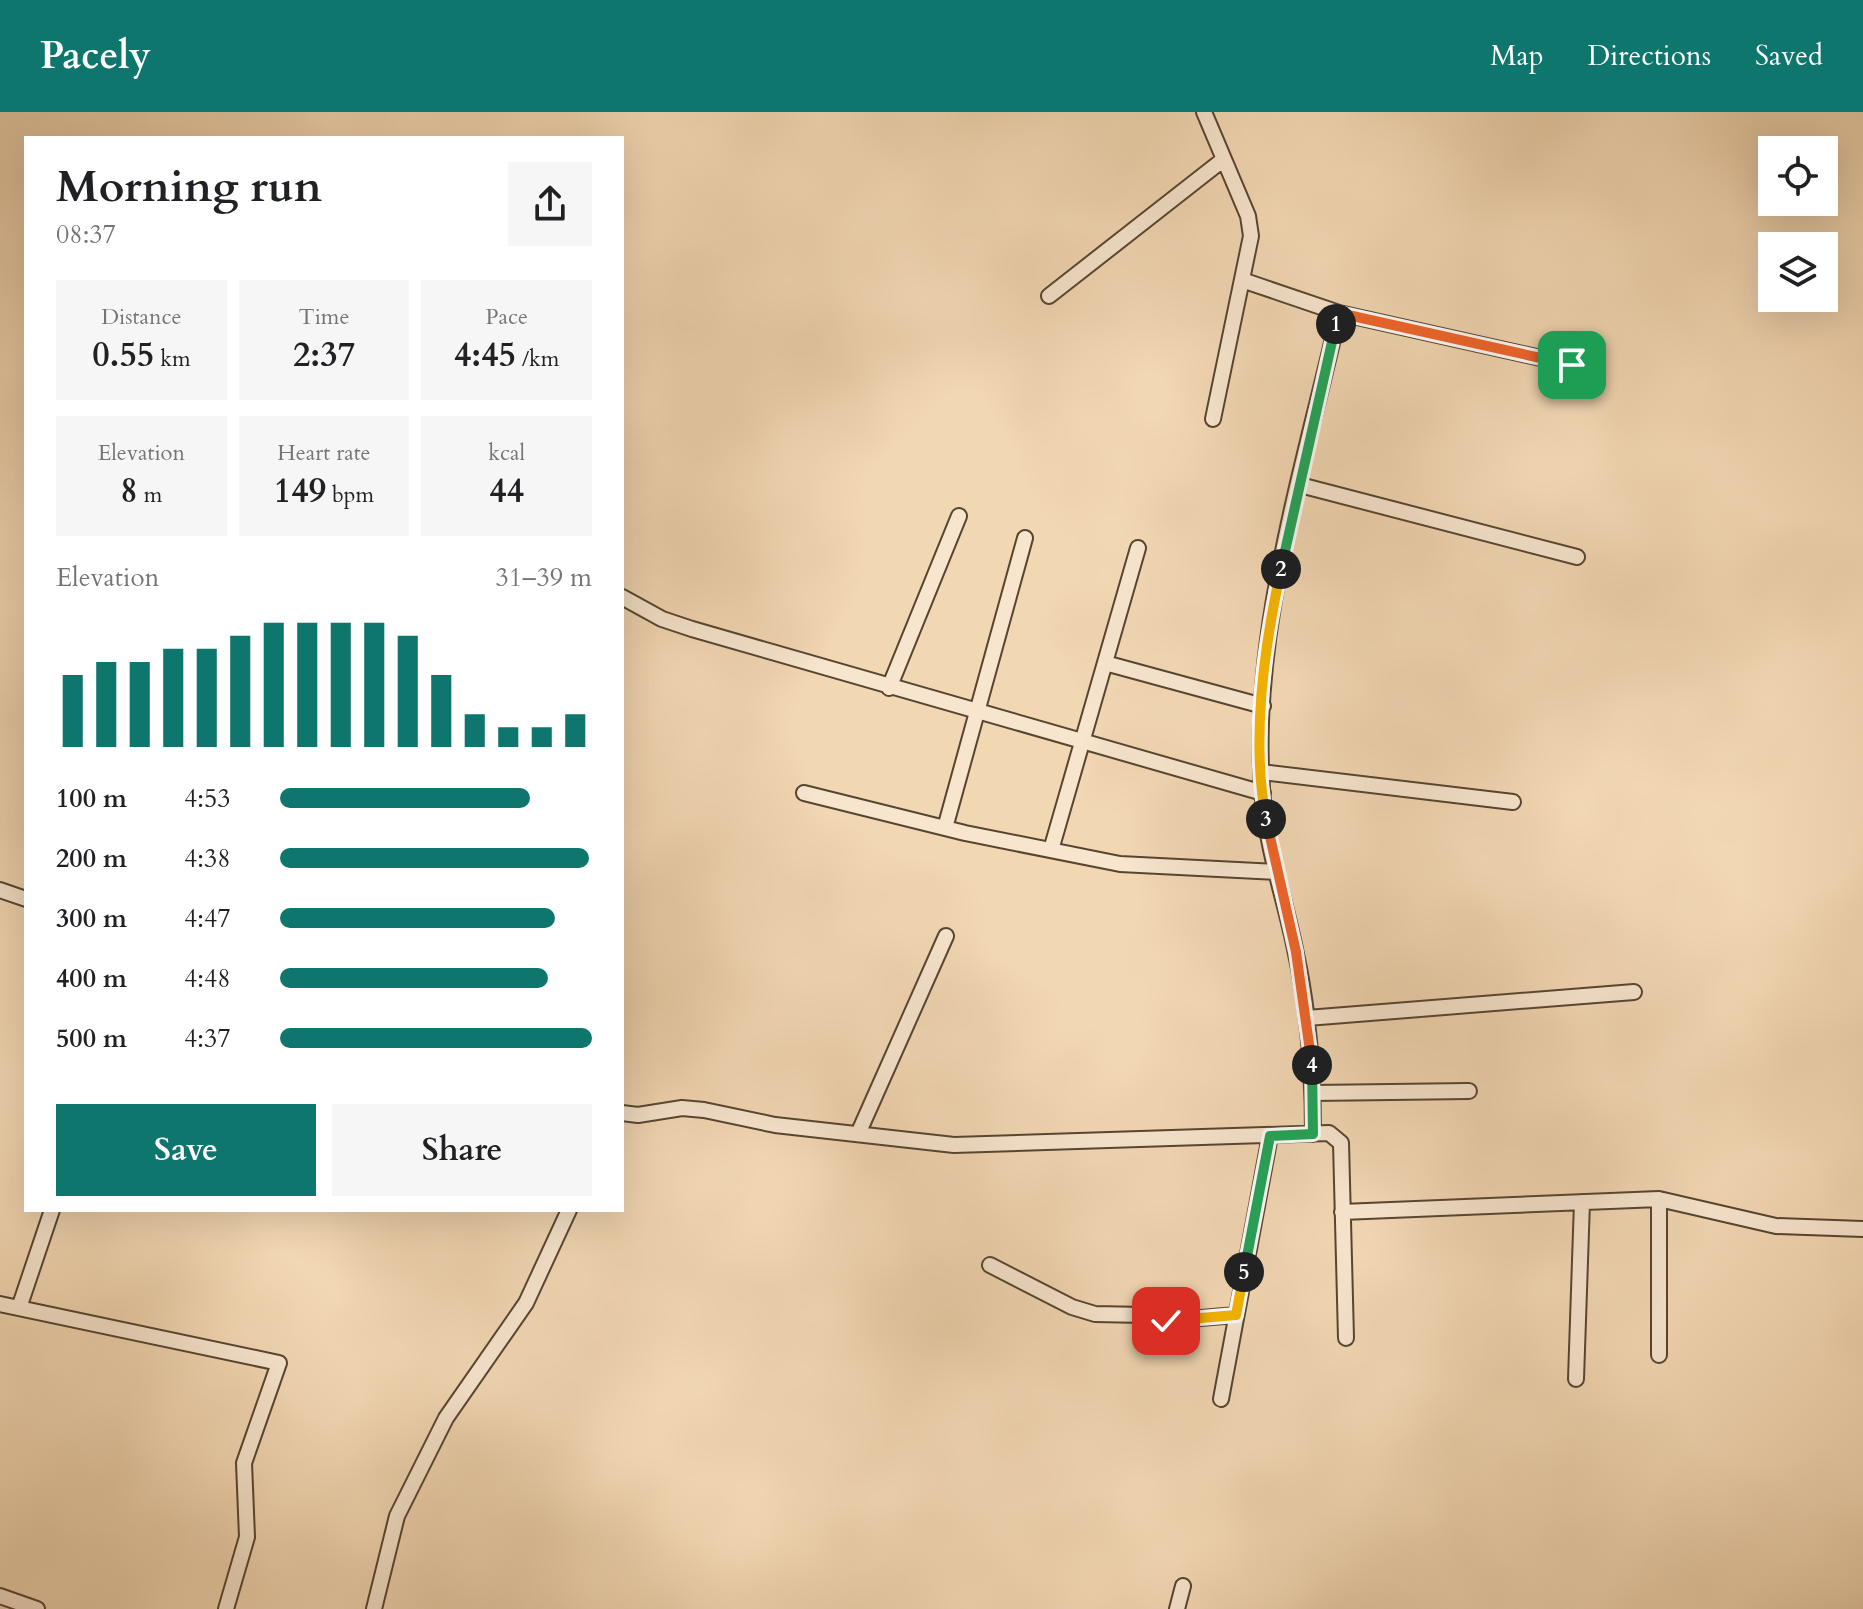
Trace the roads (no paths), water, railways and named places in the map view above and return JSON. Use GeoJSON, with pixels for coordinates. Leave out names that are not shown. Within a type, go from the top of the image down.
{"type":"FeatureCollection","features":[{"type":"Feature","properties":{"kind":"street"},"geometry":{"type":"LineString","coordinates":[[1204,112],[1248,216],[1251,236],[1213,419]]}},
{"type":"Feature","properties":{"kind":"street"},"geometry":{"type":"LineString","coordinates":[[1049,296],[1224,159]]}},
{"type":"Feature","properties":{"kind":"street"},"geometry":{"type":"LineString","coordinates":[[1242,280],[1339,313],[1572,365]]}},
{"type":"Feature","properties":{"kind":"street"},"geometry":{"type":"LineString","coordinates":[[1313,1134],[1307,1018],[1296,952],[1276,872],[1263,793],[1263,706],[1275,597],[1339,313]]}},
{"type":"Feature","properties":{"kind":"street"},"geometry":{"type":"LineString","coordinates":[[1300,485],[1577,557]]}},
{"type":"Feature","properties":{"kind":"street"},"geometry":{"type":"LineString","coordinates":[[889,688],[959,516]]}},
{"type":"Feature","properties":{"kind":"street"},"geometry":{"type":"LineString","coordinates":[[945,828],[1025,538]]}},
{"type":"Feature","properties":{"kind":"street"},"geometry":{"type":"LineString","coordinates":[[1051,850],[1138,548]]}},
{"type":"Feature","properties":{"kind":"street"},"geometry":{"type":"LineString","coordinates":[[624,598],[662,619],[889,688],[1263,793]]}},
{"type":"Feature","properties":{"kind":"street"},"geometry":{"type":"LineString","coordinates":[[1105,663],[1263,706]]}},
{"type":"Feature","properties":{"kind":"street"},"geometry":{"type":"LineString","coordinates":[[1262,772],[1513,802]]}},
{"type":"Feature","properties":{"kind":"street"},"geometry":{"type":"LineString","coordinates":[[804,793],[945,828],[1120,864],[1276,872]]}},
{"type":"Feature","properties":{"kind":"street"},"geometry":{"type":"LineString","coordinates":[[0,890],[24,898]]}},
{"type":"Feature","properties":{"kind":"street"},"geometry":{"type":"LineString","coordinates":[[858,1134],[946,936]]}},
{"type":"Feature","properties":{"kind":"street"},"geometry":{"type":"LineString","coordinates":[[1307,1018],[1634,992]]}},
{"type":"Feature","properties":{"kind":"street"},"geometry":{"type":"LineString","coordinates":[[1313,1093],[1469,1091]]}},
{"type":"Feature","properties":{"kind":"street"},"geometry":{"type":"LineString","coordinates":[[624,1113],[638,1115],[682,1108],[775,1125],[994,1146],[1329,1133],[1341,1143],[1346,1338]]}},
{"type":"Feature","properties":{"kind":"street"},"geometry":{"type":"LineString","coordinates":[[1221,1399],[1270,1136]]}},
{"type":"Feature","properties":{"kind":"street"},"geometry":{"type":"LineString","coordinates":[[1342,1212],[1659,1199],[1776,1226],[1863,1229]]}},
{"type":"Feature","properties":{"kind":"street"},"geometry":{"type":"LineString","coordinates":[[1659,1199],[1659,1355]]}},
{"type":"Feature","properties":{"kind":"street"},"geometry":{"type":"LineString","coordinates":[[1576,1379],[1582,1202]]}},
{"type":"Feature","properties":{"kind":"street"},"geometry":{"type":"LineString","coordinates":[[19,1308],[51,1212]]}},
{"type":"Feature","properties":{"kind":"street"},"geometry":{"type":"LineString","coordinates":[[374,1609],[397,1516],[446,1418],[526,1303],[568,1212]]}},
{"type":"Feature","properties":{"kind":"street"},"geometry":{"type":"LineString","coordinates":[[990,1265],[1072,1307],[1095,1314],[1145,1315],[1166,1321],[1236,1315]]}},
{"type":"Feature","properties":{"kind":"street"},"geometry":{"type":"LineString","coordinates":[[0,1304],[279,1363],[244,1463],[247,1537],[226,1609]]}},
{"type":"Feature","properties":{"kind":"street"},"geometry":{"type":"LineString","coordinates":[[1177,1609],[1183,1586]]}},
{"type":"Feature","properties":{"kind":"street"},"geometry":{"type":"LineString","coordinates":[[0,1596],[37,1609]]}}]}
